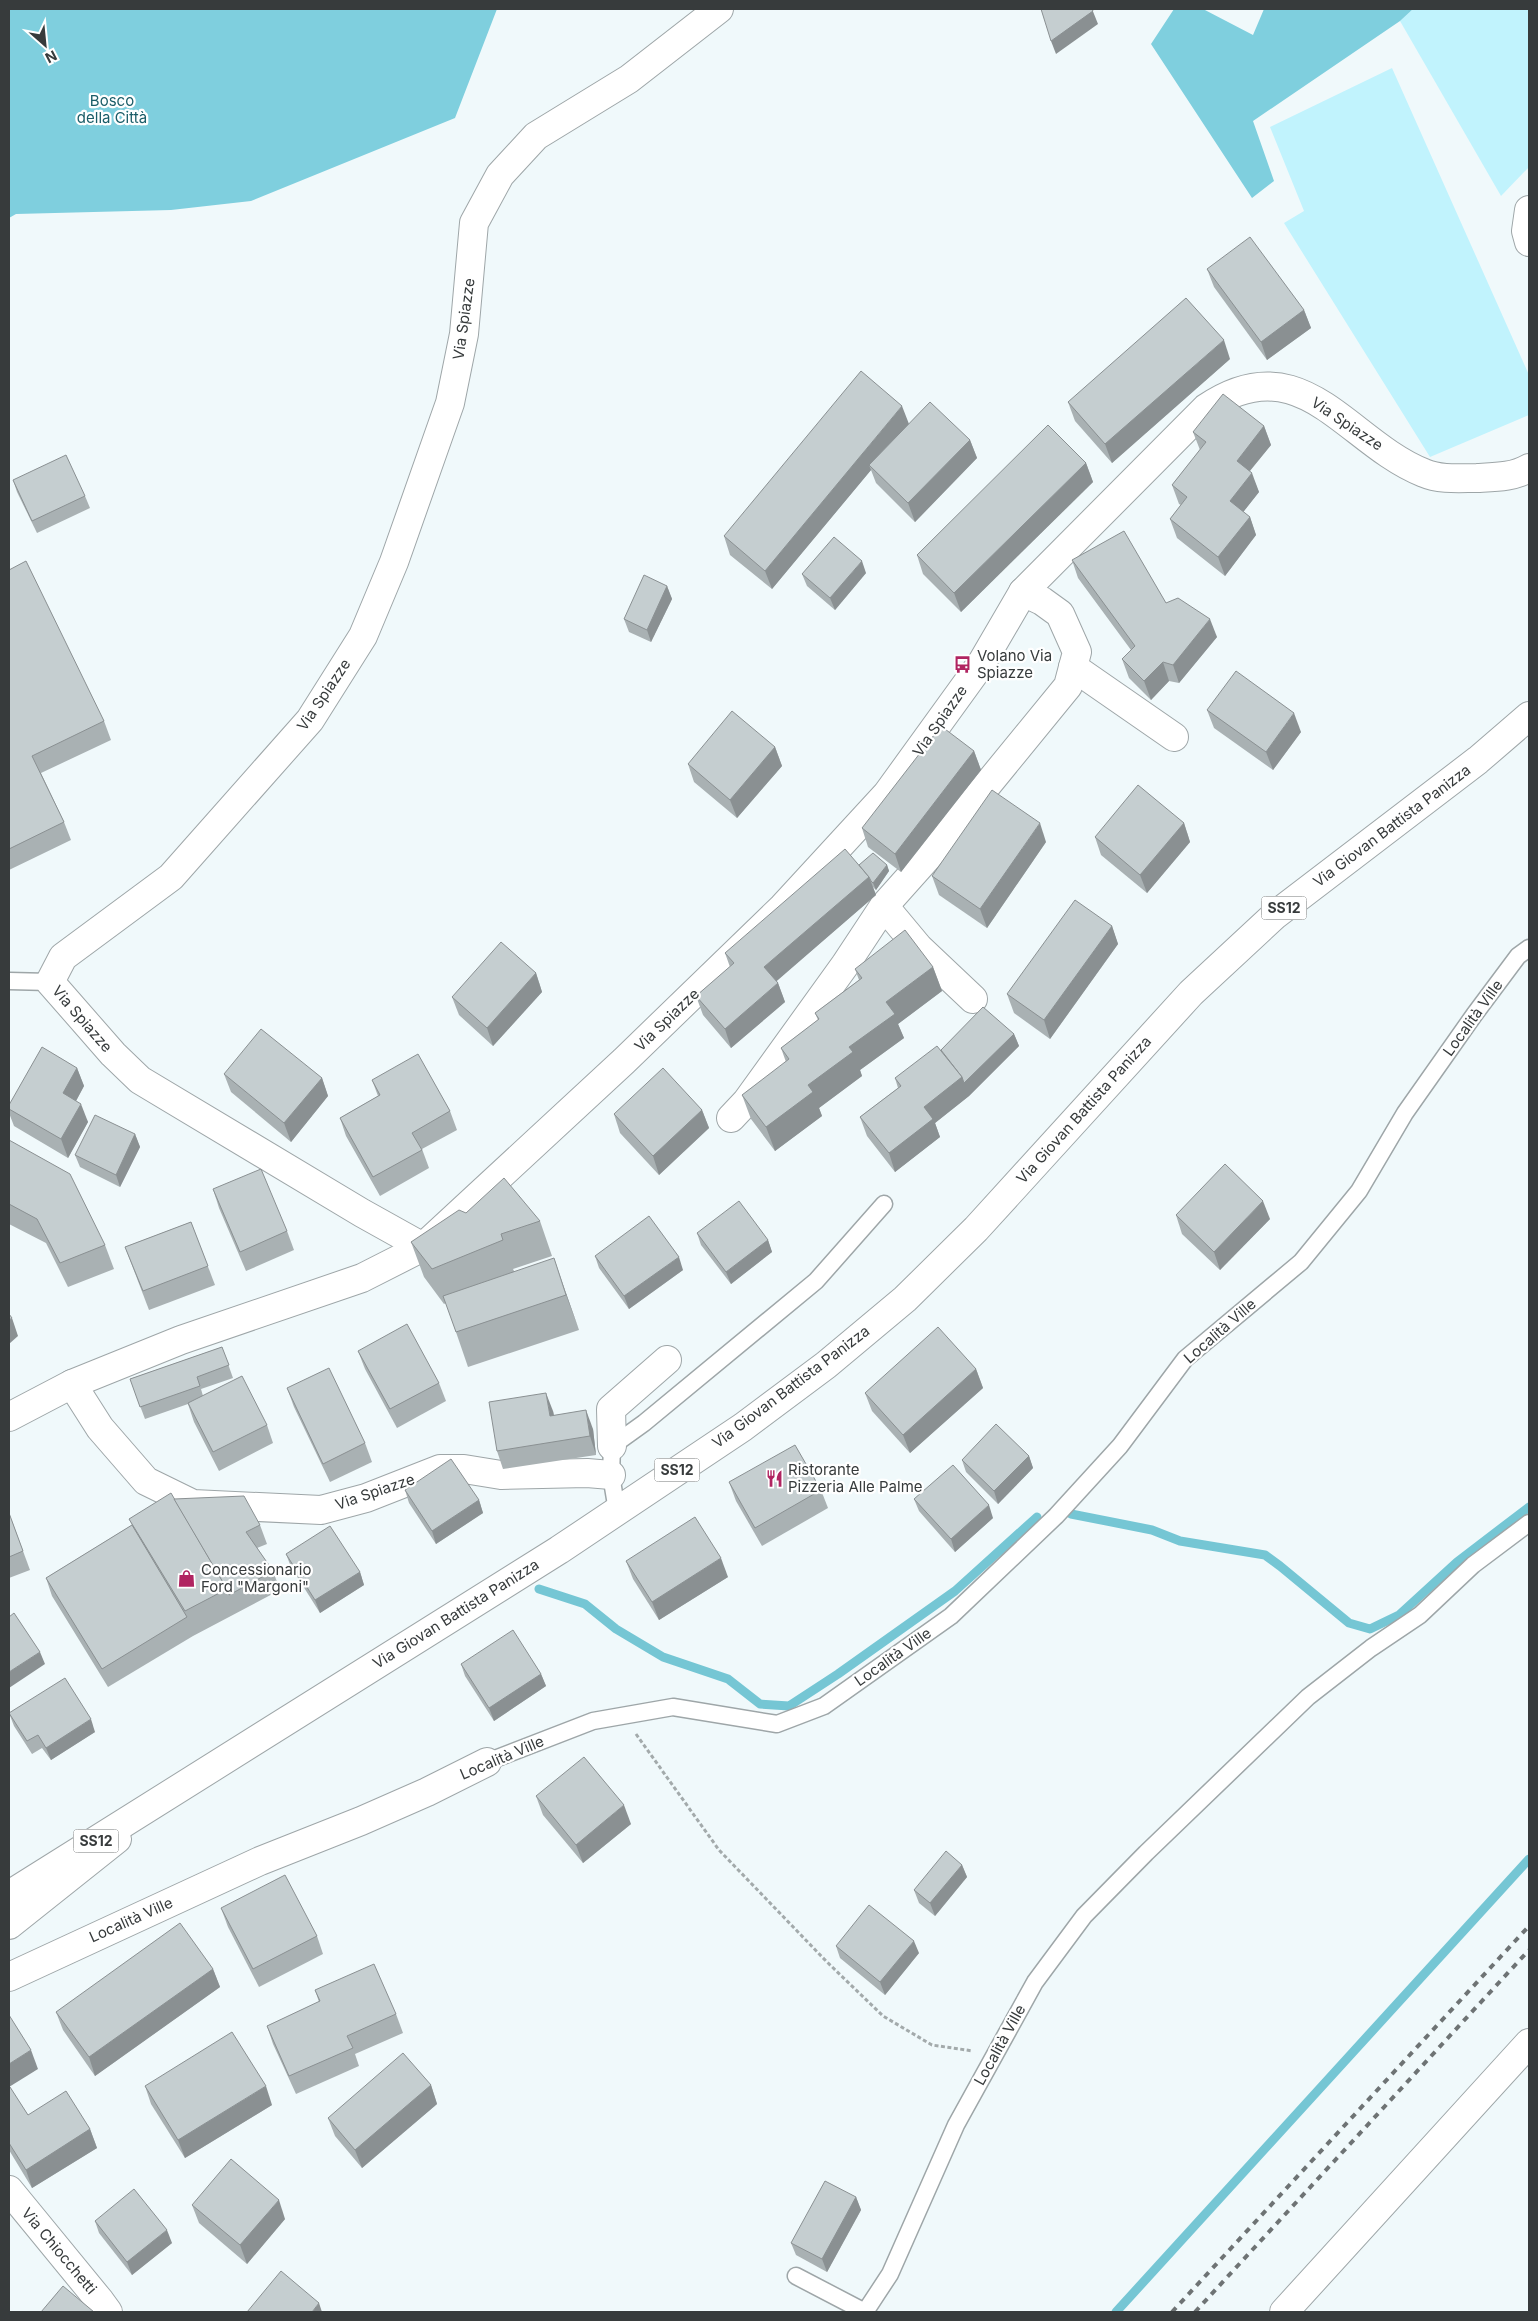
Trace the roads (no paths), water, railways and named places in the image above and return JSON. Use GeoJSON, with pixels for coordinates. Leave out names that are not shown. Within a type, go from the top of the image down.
{"type":"FeatureCollection","features":[{"type":"Feature","properties":{"kind":"street","name":"Via Spiazze"},"geometry":{"type":"LineString","coordinates":[[423,1247],[353,1208],[140,1080],[113,1054],[50,982],[62,957],[171,877],[310,720],[363,636],[394,562],[450,403],[464,334],[474,223],[500,175],[536,136],[629,79],[719,9]]}},
{"type":"Feature","properties":{"kind":"street"},"geometry":{"type":"LineString","coordinates":[[1529,210],[1526,231],[1529,242]]}},
{"type":"Feature","properties":{"kind":"street","name":"Via Spiazze"},"geometry":{"type":"LineString","coordinates":[[9,1417],[72,1384],[181,1340],[362,1278],[423,1247],[624,1061],[776,914],[888,794],[981,664],[1023,592],[1206,408],[1238,390],[1261,386],[1278,388],[1294,391],[1319,402],[1366,437],[1425,474],[1458,478],[1491,477],[1520,474],[1529,468]]}},
{"type":"Feature","properties":{"kind":"street"},"geometry":{"type":"LineString","coordinates":[[731,1118],[747,1101],[845,965],[884,906],[934,850],[1068,686],[1077,652],[1060,614],[1042,601],[1023,592]]}},
{"type":"Feature","properties":{"kind":"street"},"geometry":{"type":"LineString","coordinates":[[1073,667],[1174,737]]}},
{"type":"Feature","properties":{"kind":"street","name":"Via Giovan Battista Panizza"},"geometry":{"type":"LineString","coordinates":[[9,1895],[183,1787],[617,1511],[743,1427],[826,1365],[904,1299],[976,1228],[1191,993],[1275,915],[1478,760],[1529,716]]}},
{"type":"Feature","properties":{"kind":"street"},"geometry":{"type":"LineString","coordinates":[[884,906],[919,948],[973,999]]}},
{"type":"Feature","properties":{"kind":"street"},"geometry":{"type":"LineString","coordinates":[[612,1446],[611,1409],[667,1360]]}},
{"type":"Feature","properties":{"kind":"street","name":"Via Spiazze"},"geometry":{"type":"LineString","coordinates":[[72,1384],[100,1428],[146,1481],[193,1504],[321,1510],[366,1498],[440,1469],[464,1469],[501,1475],[587,1473],[611,1475]]}},
{"type":"Feature","properties":{"kind":"street","name":"Località Ville"},"geometry":{"type":"LineString","coordinates":[[9,1977],[260,1861],[361,1821],[427,1792],[487,1762]]}},
{"type":"Feature","properties":{"kind":"street"},"geometry":{"type":"LineString","coordinates":[[9,1925],[183,1787]]}},
{"type":"Feature","properties":{"kind":"street"},"geometry":{"type":"LineString","coordinates":[[1284,2312],[1529,2043]]}},
{"type":"Feature","properties":{"kind":"street","name":"Via Chiocchetti"},"geometry":{"type":"LineString","coordinates":[[9,2190],[108,2312]]}},
{"type":"Feature","properties":{"kind":"lane","name":"Località Ville"},"geometry":{"type":"LineString","coordinates":[[487,1762],[593,1721],[673,1707],[778,1724],[824,1706],[951,1616],[1075,1495],[1120,1446],[1185,1359],[1301,1262],[1359,1191],[1405,1113],[1518,956],[1529,948]]}},
{"type":"Feature","properties":{"kind":"lane"},"geometry":{"type":"LineString","coordinates":[[9,981],[50,982]]}},
{"type":"Feature","properties":{"kind":"lane"},"geometry":{"type":"LineString","coordinates":[[617,1511],[611,1475],[612,1446],[644,1423],[816,1280],[884,1204]]}},
{"type":"Feature","properties":{"kind":"lane","name":"Località Ville"},"geometry":{"type":"LineString","coordinates":[[865,2312],[890,2274],[956,2125],[995,2054],[1040,1975],[1084,1916],[1146,1853],[1308,1697],[1371,1648],[1420,1615],[1473,1565],[1529,1523]]}},
{"type":"Feature","properties":{"kind":"lane"},"geometry":{"type":"LineString","coordinates":[[796,2276],[865,2312]]}},
{"type":"Feature","properties":{"kind":"waterway"},"geometry":{"type":"LineString","coordinates":[[1071,1514],[1152,1530],[1180,1541],[1265,1555],[1349,1623],[1370,1629],[1399,1615],[1457,1562],[1529,1507]]}},
{"type":"Feature","properties":{"kind":"waterway"},"geometry":{"type":"LineString","coordinates":[[539,1589],[585,1604],[616,1629],[663,1657],[728,1679],[760,1704],[789,1706],[838,1674],[955,1591],[1037,1517]]}},
{"type":"Feature","properties":{"kind":"waterway"},"geometry":{"type":"LineString","coordinates":[[1116,2312],[1529,1859]]}},
{"type":"Feature","properties":{"kind":"railway"},"geometry":{"type":"LineString","coordinates":[[1172,2312],[1529,1926]]}},
{"type":"Feature","properties":{"kind":"railway"},"geometry":{"type":"LineString","coordinates":[[1195,2312],[1529,1950]]}},
{"type":"Feature","properties":{"kind":"place","name":"Volano Via Spiazze"},"geometry":{"type":"Point","coordinates":[963,665]}},
{"type":"Feature","properties":{"kind":"place","name":"Ristorante Pizzeria Alle Palme"},"geometry":{"type":"Point","coordinates":[774,1479]}},
{"type":"Feature","properties":{"kind":"place","name":"Concessionario Ford \"Margoni\""},"geometry":{"type":"Point","coordinates":[187,1579]}},
{"type":"Feature","properties":{"kind":"park label","name":"Bosco della Città"},"geometry":{"type":"Point","coordinates":[112,110]}}]}
